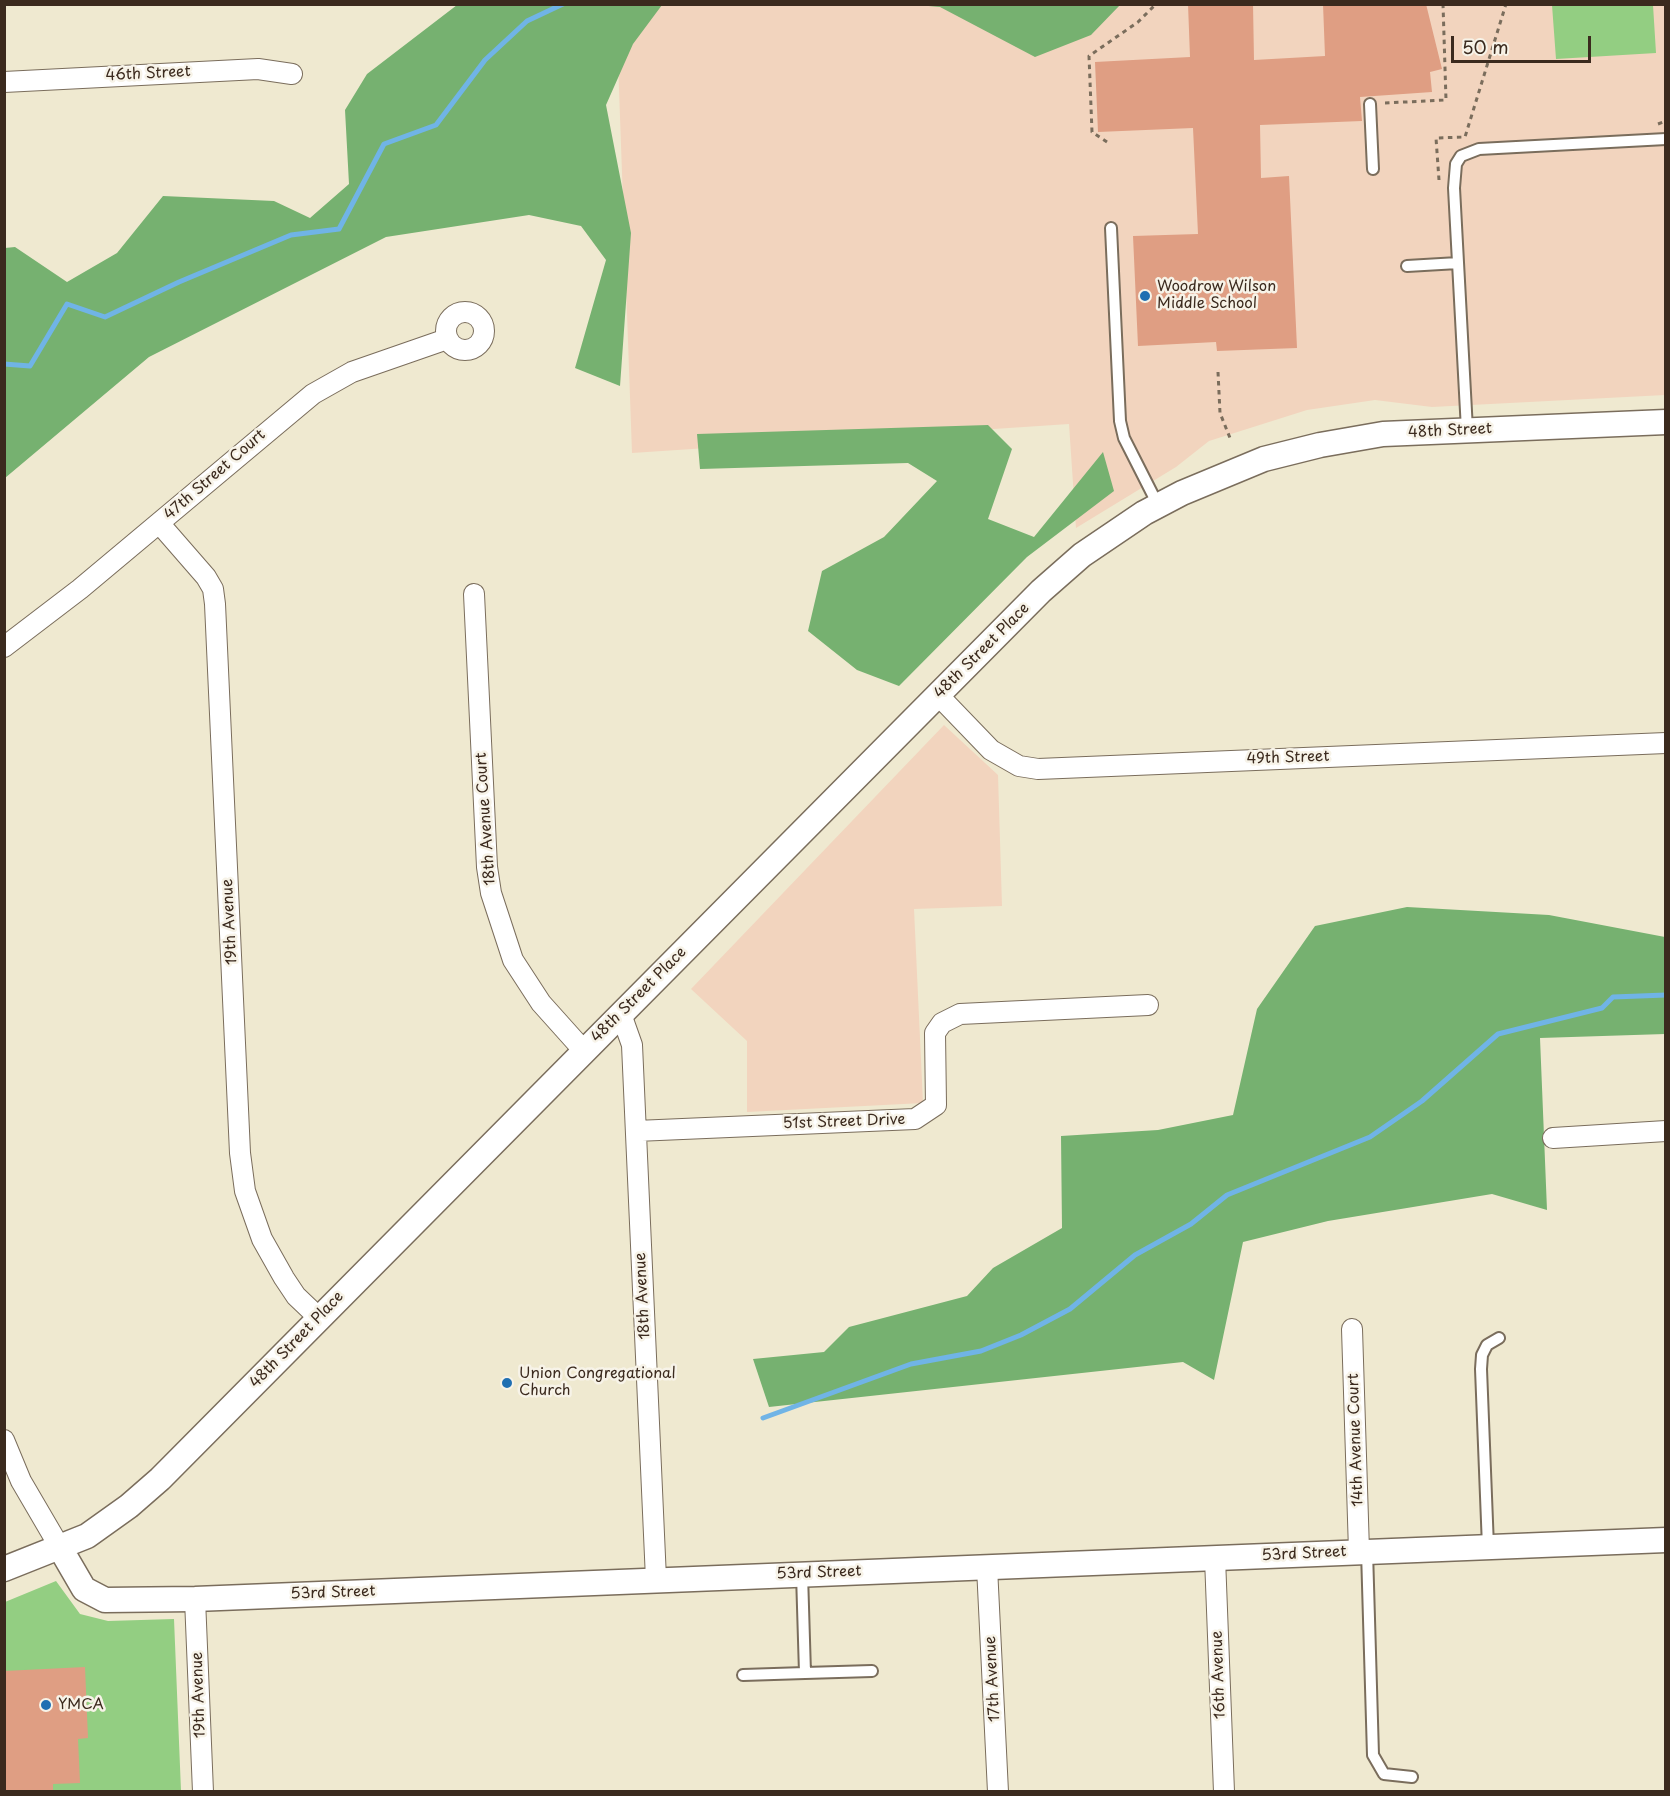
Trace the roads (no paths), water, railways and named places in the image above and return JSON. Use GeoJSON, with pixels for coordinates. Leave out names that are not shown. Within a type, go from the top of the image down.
{"type":"FeatureCollection","features":[{"type":"Feature","properties":{"kind":"street","name":"46th Street"},"geometry":{"type":"LineString","coordinates":[[4,82],[258,69],[292,74]]}},
{"type":"Feature","properties":{"kind":"street","name":"47th Street Court"},"geometry":{"type":"LineString","coordinates":[[4,647],[159,523],[313,394],[352,372],[447,339]]}},
{"type":"Feature","properties":{"kind":"street","name":"48th Street"},"geometry":{"type":"LineString","coordinates":[[1238,468],[1264,459],[1353,438],[1467,430],[1665,422]]}},
{"type":"Feature","properties":{"kind":"street","name":"48th Street Place"},"geometry":{"type":"LineString","coordinates":[[59,1546],[87,1536],[129,1506],[160,1479],[318,1317],[1041,591],[1083,555],[1158,506],[1238,468]]}},
{"type":"Feature","properties":{"kind":"street","name":"19th Avenue"},"geometry":{"type":"LineString","coordinates":[[159,523],[206,577],[213,589],[215,604],[239,1141],[245,1191],[262,1239],[284,1278],[296,1296],[318,1317]]}},
{"type":"Feature","properties":{"kind":"street","name":"18th Avenue Court"},"geometry":{"type":"LineString","coordinates":[[474,594],[487,867],[493,903],[513,960],[541,1003],[584,1051]]}},
{"type":"Feature","properties":{"kind":"street","name":"49th Street"},"geometry":{"type":"LineString","coordinates":[[938,695],[991,750],[1019,766],[1038,769],[1665,743]]}},
{"type":"Feature","properties":{"kind":"street","name":"51st Street Drive"},"geometry":{"type":"LineString","coordinates":[[636,1131],[915,1119],[936,1105],[935,1033],[942,1023],[960,1014],[1148,1005]]}},
{"type":"Feature","properties":{"kind":"street","name":"18th Avenue"},"geometry":{"type":"LineString","coordinates":[[621,1014],[632,1045],[656,1579]]}},
{"type":"Feature","properties":{"kind":"street"},"geometry":{"type":"LineString","coordinates":[[1553,1138],[1665,1131]]}},
{"type":"Feature","properties":{"kind":"street","name":"14th Avenue Court"},"geometry":{"type":"LineString","coordinates":[[1352,1329],[1363,1551]]}},
{"type":"Feature","properties":{"kind":"street"},"geometry":{"type":"LineString","coordinates":[[4,1440],[21,1481],[59,1546],[4,1569]]}},
{"type":"Feature","properties":{"kind":"street","name":"53rd Street"},"geometry":{"type":"LineString","coordinates":[[59,1546],[84,1589],[105,1600],[195,1599],[1665,1540]]}},
{"type":"Feature","properties":{"kind":"street","name":"16th Avenue"},"geometry":{"type":"LineString","coordinates":[[1215,1558],[1224,1791]]}},
{"type":"Feature","properties":{"kind":"street","name":"17th Avenue"},"geometry":{"type":"LineString","coordinates":[[987,1566],[998,1791]]}},
{"type":"Feature","properties":{"kind":"street","name":"19th Avenue"},"geometry":{"type":"LineString","coordinates":[[195,1599],[203,1791]]}},
{"type":"Feature","properties":{"kind":"lane"},"geometry":{"type":"LineString","coordinates":[[1370,104],[1373,169]]}},
{"type":"Feature","properties":{"kind":"lane"},"geometry":{"type":"LineString","coordinates":[[1467,430],[1454,176],[1456,164],[1461,156],[1479,149],[1665,138]]}},
{"type":"Feature","properties":{"kind":"lane"},"geometry":{"type":"LineString","coordinates":[[1111,228],[1120,421],[1124,438],[1158,506]]}},
{"type":"Feature","properties":{"kind":"lane"},"geometry":{"type":"LineString","coordinates":[[1407,266],[1458,263]]}},
{"type":"Feature","properties":{"kind":"lane"},"geometry":{"type":"LineString","coordinates":[[1488,1546],[1481,1369],[1482,1355],[1487,1345],[1499,1338]]}},
{"type":"Feature","properties":{"kind":"lane"},"geometry":{"type":"LineString","coordinates":[[1363,1551],[1373,1755],[1384,1774],[1412,1777]]}},
{"type":"Feature","properties":{"kind":"lane"},"geometry":{"type":"LineString","coordinates":[[802,1574],[805,1673]]}},
{"type":"Feature","properties":{"kind":"lane"},"geometry":{"type":"LineString","coordinates":[[743,1675],[872,1671]]}},
{"type":"Feature","properties":{"kind":"waterway"},"geometry":{"type":"LineString","coordinates":[[4,364],[30,366],[67,304],[105,317],[179,282],[291,235],[339,229],[384,144],[436,125],[485,60],[527,21],[563,4]]}},
{"type":"Feature","properties":{"kind":"waterway"},"geometry":{"type":"LineString","coordinates":[[763,1418],[911,1364],[981,1351],[1021,1335],[1070,1309],[1135,1255],[1191,1224],[1227,1195],[1370,1137],[1422,1101],[1498,1034],[1602,1008],[1613,997],[1666,995]]}},
{"type":"Feature","properties":{"kind":"place","name":"Woodrow Wilson Middle School"},"geometry":{"type":"Point","coordinates":[1145,296]}},
{"type":"Feature","properties":{"kind":"place","name":"Union Congregational Church"},"geometry":{"type":"Point","coordinates":[507,1383]}},
{"type":"Feature","properties":{"kind":"place","name":"YMCA"},"geometry":{"type":"Point","coordinates":[46,1705]}}]}
